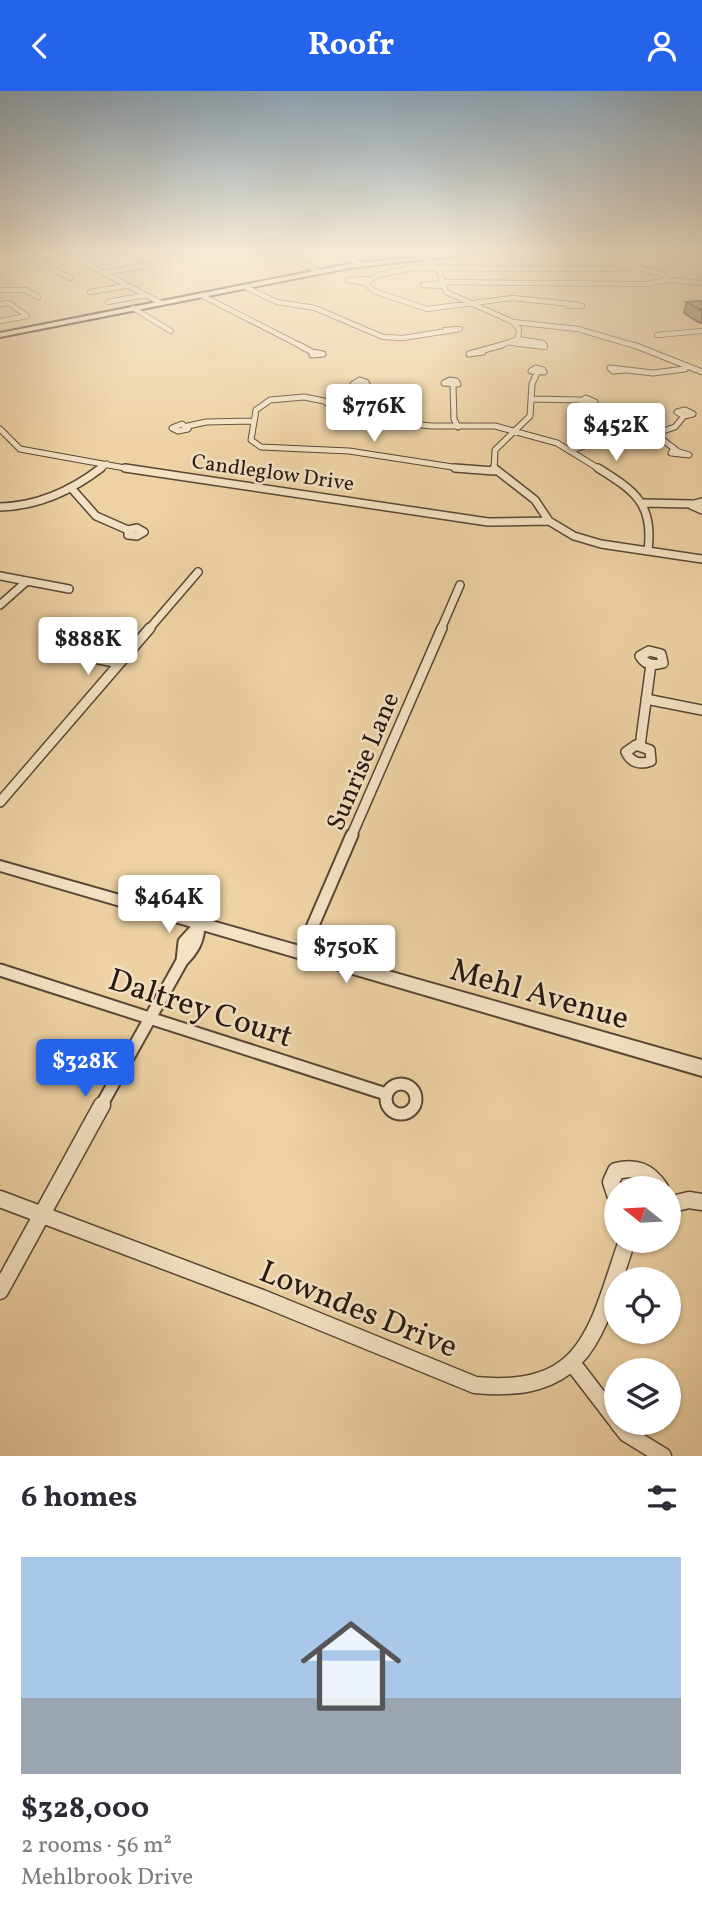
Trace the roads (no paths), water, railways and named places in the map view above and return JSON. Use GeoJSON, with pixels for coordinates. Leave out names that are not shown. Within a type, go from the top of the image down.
{"type":"FeatureCollection","features":[{"type":"Feature","properties":{"kind":"main road"},"geometry":{"type":"LineString","coordinates":[[0,335],[95,316]]}},
{"type":"Feature","properties":{"kind":"street"},"geometry":{"type":"LineString","coordinates":[[0,321],[27,316]]}},
{"type":"Feature","properties":{"kind":"street"},"geometry":{"type":"LineString","coordinates":[[146,316],[171,331]]}},
{"type":"Feature","properties":{"kind":"street"},"geometry":{"type":"LineString","coordinates":[[241,316],[312,352]]}},
{"type":"Feature","properties":{"kind":"street"},"geometry":{"type":"LineString","coordinates":[[333,316],[383,337],[382,343],[388,345],[394,343],[397,338],[445,330]]}},
{"type":"Feature","properties":{"kind":"street"},"geometry":{"type":"LineString","coordinates":[[499,316],[513,322],[554,325],[618,341],[685,368],[702,372]]}},
{"type":"Feature","properties":{"kind":"street"},"geometry":{"type":"LineString","coordinates":[[483,352],[518,339],[519,329],[513,322]]}},
{"type":"Feature","properties":{"kind":"street"},"geometry":{"type":"LineString","coordinates":[[657,335],[702,331]]}},
{"type":"Feature","properties":{"kind":"street"},"geometry":{"type":"LineString","coordinates":[[513,343],[545,347],[543,343],[518,339]]}},
{"type":"Feature","properties":{"kind":"street"},"geometry":{"type":"LineString","coordinates":[[626,370],[663,373],[685,368]]}},
{"type":"Feature","properties":{"kind":"street"},"geometry":{"type":"LineString","coordinates":[[494,471],[495,450],[530,416],[532,384],[537,373]]}},
{"type":"Feature","properties":{"kind":"street"},"geometry":{"type":"LineString","coordinates":[[330,404],[354,396],[361,386]]}},
{"type":"Feature","properties":{"kind":"street"},"geometry":{"type":"LineString","coordinates":[[453,386],[454,419],[458,427]]}},
{"type":"Feature","properties":{"kind":"street"},"geometry":{"type":"LineString","coordinates":[[648,550],[651,528],[644,503],[620,481],[572,450],[515,430],[482,425],[458,427],[355,417],[338,411],[330,404],[304,397],[278,398],[259,405],[253,421],[251,440],[266,448],[310,448],[461,470],[494,471],[535,500],[549,521],[589,541],[702,559]]}},
{"type":"Feature","properties":{"kind":"street"},"geometry":{"type":"LineString","coordinates":[[532,399],[580,400]]}},
{"type":"Feature","properties":{"kind":"street"},"geometry":{"type":"LineString","coordinates":[[572,450],[616,438],[675,427],[684,416]]}},
{"type":"Feature","properties":{"kind":"street"},"geometry":{"type":"LineString","coordinates":[[188,426],[206,422],[253,421]]}},
{"type":"Feature","properties":{"kind":"street","name":"Candleglow Drive"},"geometry":{"type":"LineString","coordinates":[[0,429],[20,449],[272,492],[304,492],[488,522],[549,521]]}},
{"type":"Feature","properties":{"kind":"street"},"geometry":{"type":"LineString","coordinates":[[654,433],[676,450]]}},
{"type":"Feature","properties":{"kind":"street"},"geometry":{"type":"LineString","coordinates":[[0,507],[40,501],[73,490],[107,464]]}},
{"type":"Feature","properties":{"kind":"street"},"geometry":{"type":"LineString","coordinates":[[73,490],[96,516],[128,530]]}},
{"type":"Feature","properties":{"kind":"street"},"geometry":{"type":"LineString","coordinates":[[644,503],[702,502]]}},
{"type":"Feature","properties":{"kind":"street"},"geometry":{"type":"LineString","coordinates":[[691,504],[692,507],[702,510]]}},
{"type":"Feature","properties":{"kind":"street"},"geometry":{"type":"LineString","coordinates":[[0,802],[198,572]]}},
{"type":"Feature","properties":{"kind":"street"},"geometry":{"type":"LineString","coordinates":[[0,576],[69,589]]}},
{"type":"Feature","properties":{"kind":"street"},"geometry":{"type":"LineString","coordinates":[[0,605],[27,582]]}},
{"type":"Feature","properties":{"kind":"street","name":"Sunrise Lane"},"geometry":{"type":"LineString","coordinates":[[301,953],[460,585]]}},
{"type":"Feature","properties":{"kind":"street"},"geometry":{"type":"LineString","coordinates":[[54,650],[119,663]]}},
{"type":"Feature","properties":{"kind":"street"},"geometry":{"type":"LineString","coordinates":[[640,746],[650,664]]}},
{"type":"Feature","properties":{"kind":"street"},"geometry":{"type":"LineString","coordinates":[[646,698],[702,710]]}},
{"type":"Feature","properties":{"kind":"street","name":"Mehl Avenue"},"geometry":{"type":"LineString","coordinates":[[0,866],[198,926],[702,1068]]}},
{"type":"Feature","properties":{"kind":"street"},"geometry":{"type":"LineString","coordinates":[[0,1291],[149,1018],[181,961],[199,936],[198,926]]}},
{"type":"Feature","properties":{"kind":"street","name":"Daltrey Court"},"geometry":{"type":"LineString","coordinates":[[0,970],[386,1094]]}},
{"type":"Feature","properties":{"kind":"street"},"geometry":{"type":"LineString","coordinates":[[614,1176],[616,1171],[630,1167],[645,1171],[649,1176]]}},
{"type":"Feature","properties":{"kind":"street","name":"Lowndes Drive"},"geometry":{"type":"LineString","coordinates":[[0,1199],[262,1298],[475,1385],[515,1387],[573,1363]]}},
{"type":"Feature","properties":{"kind":"street"},"geometry":{"type":"LineString","coordinates":[[681,1202],[702,1202]]}},
{"type":"Feature","properties":{"kind":"street"},"geometry":{"type":"LineString","coordinates":[[604,1404],[573,1363],[598,1321],[623,1253]]}},
{"type":"Feature","properties":{"kind":"street"},"geometry":{"type":"LineString","coordinates":[[629,1435],[663,1456]]}}]}
